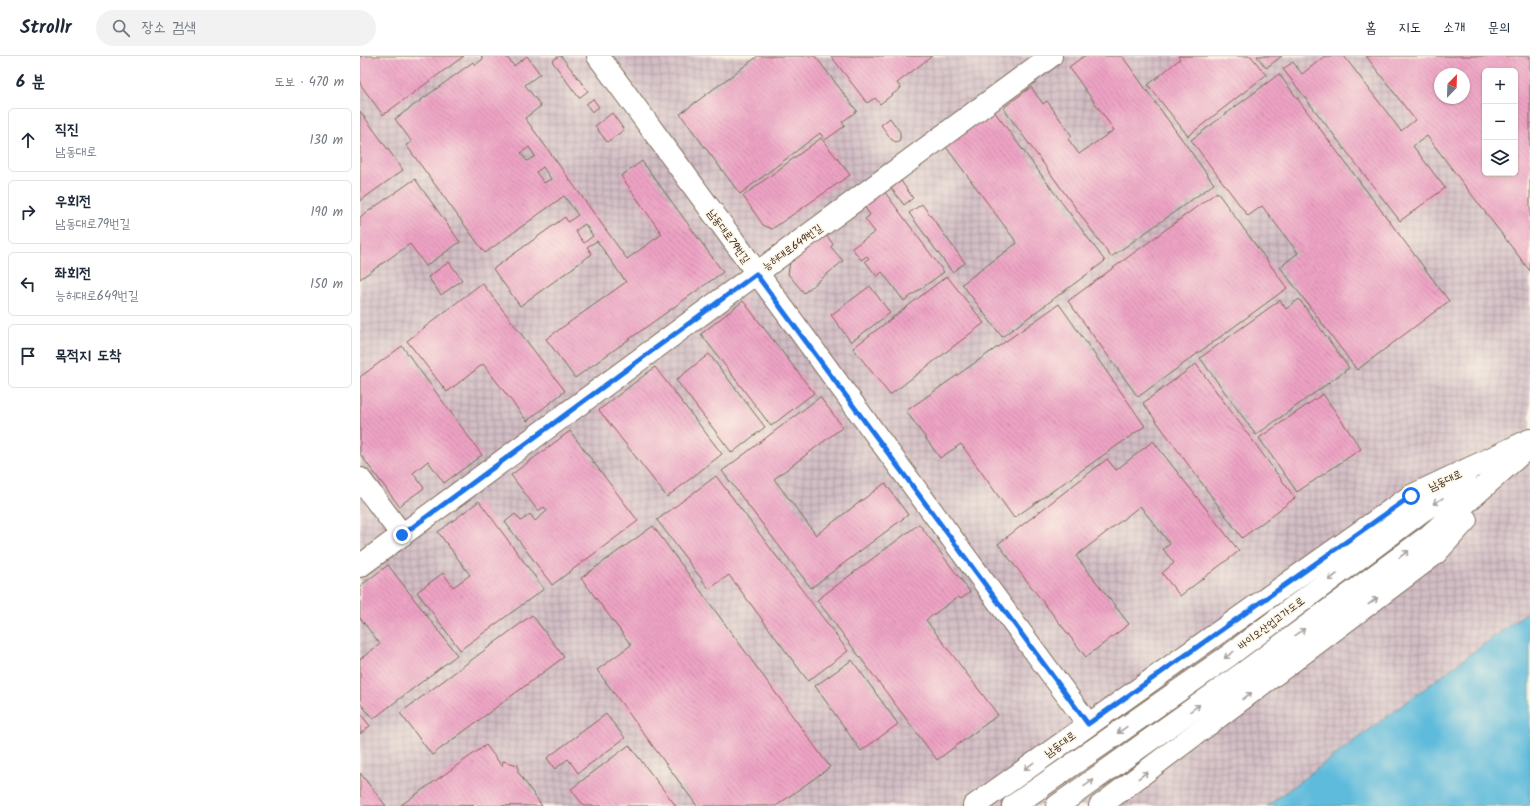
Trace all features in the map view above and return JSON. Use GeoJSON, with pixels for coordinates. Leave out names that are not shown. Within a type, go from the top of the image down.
{"type":"FeatureCollection","features":[{"type":"Feature","properties":{"kind":"main road","name":"남동대로79번길"},"geometry":{"type":"LineString","coordinates":[[598,56],[756,274],[1088,724]]}},
{"type":"Feature","properties":{"kind":"main road","name":"능허대로649번길"},"geometry":{"type":"LineString","coordinates":[[360,566],[1051,56]]}},
{"type":"Feature","properties":{"kind":"main road","name":"남동대로"},"geometry":{"type":"LineString","coordinates":[[974,806],[1411,496],[1530,442]]}},
{"type":"Feature","properties":{"kind":"main road","name":"바이오산업고가도로"},"geometry":{"type":"LineString","coordinates":[[1013,806],[1227,657],[1422,511],[1530,442]]}},
{"type":"Feature","properties":{"kind":"main road"},"geometry":{"type":"LineString","coordinates":[[1057,806],[1245,672],[1430,535],[1530,447]]}},
{"type":"Feature","properties":{"kind":"main road"},"geometry":{"type":"LineString","coordinates":[[1100,806],[1435,554],[1530,447]]}},
{"type":"Feature","properties":{"kind":"main road"},"geometry":{"type":"LineString","coordinates":[[360,479],[402,535]]}},
{"type":"Feature","properties":{"kind":"shaded area"},"geometry":{"type":"Polygon","coordinates":[[[360,56],[1530,56],[1530,806],[360,806],[360,56]]]}},
{"type":"Feature","properties":{"kind":"water"},"geometry":{"type":"Polygon","coordinates":[[[1530,610],[1530,806],[1267,806],[1530,610]]]}},
{"type":"Feature","properties":{"kind":"building"},"geometry":{"type":"Polygon","coordinates":[[[360,56],[464,56],[383,115],[360,84],[360,56]]]}},
{"type":"Feature","properties":{"kind":"building"},"geometry":{"type":"Polygon","coordinates":[[[481,56],[506,56],[514,66],[527,56],[540,74],[525,85],[541,106],[525,118],[627,259],[662,234],[621,176],[642,161],[723,272],[575,378],[546,339],[626,282],[597,241],[587,247],[592,254],[520,306],[493,269],[565,217],[568,222],[578,215],[564,196],[485,253],[406,145],[412,142],[395,119],[473,62],[475,65],[483,59],[481,56]],[[529,147],[521,153],[527,161],[535,156],[529,147]],[[543,167],[536,172],[544,183],[551,179],[543,167]],[[585,224],[575,231],[584,243],[593,236],[585,224]]]}},
{"type":"Feature","properties":{"kind":"building"},"geometry":{"type":"Polygon","coordinates":[[[561,56],[588,91],[579,98],[552,61],[561,56]]]}},
{"type":"Feature","properties":{"kind":"building"},"geometry":{"type":"Polygon","coordinates":[[[758,56],[815,56],[857,111],[842,122],[845,126],[825,140],[820,133],[740,194],[680,114],[758,56]]]}},
{"type":"Feature","properties":{"kind":"building"},"geometry":{"type":"Polygon","coordinates":[[[831,56],[932,56],[897,83],[901,88],[880,104],[875,98],[867,103],[831,56]]]}},
{"type":"Feature","properties":{"kind":"building"},"geometry":{"type":"Polygon","coordinates":[[[1084,56],[1122,56],[1214,184],[1111,257],[1003,108],[1031,87],[1043,104],[1047,101],[1072,136],[1068,139],[1079,154],[1114,130],[1069,67],[1084,56]]]}},
{"type":"Feature","properties":{"kind":"building"},"geometry":{"type":"Polygon","coordinates":[[[1178,56],[1251,56],[1266,75],[1188,136],[1148,85],[1180,59],[1178,56]]]}},
{"type":"Feature","properties":{"kind":"building"},"geometry":{"type":"Polygon","coordinates":[[[1257,56],[1282,56],[1266,68],[1257,56]]]}},
{"type":"Feature","properties":{"kind":"building"},"geometry":{"type":"Polygon","coordinates":[[[1325,56],[1344,56],[1401,131],[1415,120],[1366,56],[1530,56],[1530,271],[1427,136],[1413,146],[1445,188],[1400,221],[1283,69],[1293,62],[1302,74],[1325,56]]]}},
{"type":"Feature","properties":{"kind":"building"},"geometry":{"type":"Polygon","coordinates":[[[1279,74],[1449,301],[1357,370],[1280,267],[1298,253],[1262,206],[1248,216],[1191,140],[1279,74]]]}},
{"type":"Feature","properties":{"kind":"building"},"geometry":{"type":"Polygon","coordinates":[[[593,99],[599,107],[592,112],[586,104],[593,99]]]}},
{"type":"Feature","properties":{"kind":"building"},"geometry":{"type":"Polygon","coordinates":[[[360,111],[403,170],[360,201],[360,111]]]}},
{"type":"Feature","properties":{"kind":"building"},"geometry":{"type":"Polygon","coordinates":[[[994,111],[1105,261],[1002,337],[962,284],[1017,243],[946,147],[994,111]]]}},
{"type":"Feature","properties":{"kind":"building"},"geometry":{"type":"Polygon","coordinates":[[[612,113],[624,130],[607,142],[595,126],[612,113]]]}},
{"type":"Feature","properties":{"kind":"building"},"geometry":{"type":"Polygon","coordinates":[[[890,118],[900,132],[900,140],[896,142],[892,140],[881,125],[890,118]]]}},
{"type":"Feature","properties":{"kind":"building"},"geometry":{"type":"Polygon","coordinates":[[[821,138],[850,175],[772,229],[763,225],[743,196],[821,138]]]}},
{"type":"Feature","properties":{"kind":"building"},"geometry":{"type":"Polygon","coordinates":[[[415,179],[460,242],[426,266],[410,244],[360,279],[360,217],[415,179]]]}},
{"type":"Feature","properties":{"kind":"building"},"geometry":{"type":"Polygon","coordinates":[[[901,181],[913,198],[904,205],[891,188],[901,181]]]}},
{"type":"Feature","properties":{"kind":"building"},"geometry":{"type":"Polygon","coordinates":[[[884,191],[944,272],[904,301],[882,272],[877,277],[865,261],[869,258],[867,256],[861,260],[852,248],[875,232],[865,219],[870,215],[864,206],[884,191]]]}},
{"type":"Feature","properties":{"kind":"building"},"geometry":{"type":"Polygon","coordinates":[[[1217,192],[1287,288],[1138,397],[1068,301],[1217,192]]]}},
{"type":"Feature","properties":{"kind":"building"},"geometry":{"type":"Polygon","coordinates":[[[922,204],[965,263],[952,272],[909,213],[922,204]]]}},
{"type":"Feature","properties":{"kind":"building"},"geometry":{"type":"Polygon","coordinates":[[[824,232],[833,244],[831,247],[843,261],[804,293],[788,274],[791,256],[824,232]]]}},
{"type":"Feature","properties":{"kind":"building"},"geometry":{"type":"Polygon","coordinates":[[[449,262],[462,280],[441,295],[428,277],[449,262]]]}},
{"type":"Feature","properties":{"kind":"building"},"geometry":{"type":"Polygon","coordinates":[[[947,276],[984,323],[890,395],[853,348],[947,276]]]}},
{"type":"Feature","properties":{"kind":"building"},"geometry":{"type":"Polygon","coordinates":[[[482,283],[565,391],[527,421],[483,364],[447,392],[407,341],[482,283]]]}},
{"type":"Feature","properties":{"kind":"building"},"geometry":{"type":"Polygon","coordinates":[[[870,286],[890,313],[851,342],[831,315],[870,286]]]}},
{"type":"Feature","properties":{"kind":"building"},"geometry":{"type":"Polygon","coordinates":[[[1299,299],[1349,368],[1256,435],[1200,358],[1280,300],[1286,309],[1299,299]]]}},
{"type":"Feature","properties":{"kind":"building"},"geometry":{"type":"Polygon","coordinates":[[[743,301],[814,393],[771,426],[701,334],[743,301]]]}},
{"type":"Feature","properties":{"kind":"building"},"geometry":{"type":"Polygon","coordinates":[[[1059,304],[1145,426],[1014,518],[961,444],[940,458],[906,411],[1059,304]]]}},
{"type":"Feature","properties":{"kind":"building"},"geometry":{"type":"Polygon","coordinates":[[[402,346],[482,455],[444,483],[428,461],[413,473],[424,488],[399,506],[360,454],[360,377],[402,346]]]}},
{"type":"Feature","properties":{"kind":"building"},"geometry":{"type":"Polygon","coordinates":[[[709,354],[765,427],[732,453],[676,380],[709,354]]]}},
{"type":"Feature","properties":{"kind":"building"},"geometry":{"type":"Polygon","coordinates":[[[1196,364],[1295,498],[1242,538],[1143,403],[1196,364]]]}},
{"type":"Feature","properties":{"kind":"building"},"geometry":{"type":"Polygon","coordinates":[[[655,367],[722,454],[667,497],[599,410],[655,367]]]}},
{"type":"Feature","properties":{"kind":"building"},"geometry":{"type":"Polygon","coordinates":[[[1323,394],[1361,449],[1297,492],[1259,438],[1323,394]]]}},
{"type":"Feature","properties":{"kind":"building"},"geometry":{"type":"Polygon","coordinates":[[[820,397],[843,427],[774,479],[816,535],[885,483],[908,515],[811,588],[722,471],[820,397]]]}},
{"type":"Feature","properties":{"kind":"building"},"geometry":{"type":"Polygon","coordinates":[[[570,431],[638,521],[552,585],[505,522],[515,514],[521,521],[530,514],[535,521],[547,511],[544,507],[538,511],[511,475],[570,431]]]}},
{"type":"Feature","properties":{"kind":"building"},"geometry":{"type":"Polygon","coordinates":[[[1153,441],[1239,551],[1180,596],[1162,573],[1174,563],[1163,549],[1170,544],[1140,506],[1076,556],[1129,624],[1086,657],[998,544],[1107,459],[1116,470],[1153,441]]]}},
{"type":"Feature","properties":{"kind":"building"},"geometry":{"type":"Polygon","coordinates":[[[716,476],[848,651],[808,681],[729,575],[709,589],[657,520],[716,476]]]}},
{"type":"Feature","properties":{"kind":"building"},"geometry":{"type":"Polygon","coordinates":[[[479,501],[544,589],[460,650],[417,592],[443,573],[453,587],[470,575],[438,532],[479,501]]]}},
{"type":"Feature","properties":{"kind":"building"},"geometry":{"type":"Polygon","coordinates":[[[919,524],[970,592],[961,599],[958,597],[926,620],[998,715],[937,760],[817,600],[919,524]]]}},
{"type":"Feature","properties":{"kind":"building"},"geometry":{"type":"Polygon","coordinates":[[[653,526],[830,767],[776,806],[697,806],[597,670],[631,645],[581,578],[653,526]]]}},
{"type":"Feature","properties":{"kind":"building"},"geometry":{"type":"Polygon","coordinates":[[[388,565],[457,655],[373,719],[360,703],[360,659],[380,644],[360,618],[360,586],[388,565]]]}},
{"type":"Feature","properties":{"kind":"building"},"geometry":{"type":"Polygon","coordinates":[[[532,615],[564,657],[432,755],[400,713],[532,615]]]}},
{"type":"Feature","properties":{"kind":"building"},"geometry":{"type":"Polygon","coordinates":[[[852,660],[898,724],[861,751],[815,686],[852,660]]]}},
{"type":"Feature","properties":{"kind":"building"},"geometry":{"type":"Polygon","coordinates":[[[360,713],[370,726],[360,734],[360,713]]]}},
{"type":"Feature","properties":{"kind":"building"},"geometry":{"type":"Polygon","coordinates":[[[606,714],[625,738],[578,773],[568,759],[555,769],[547,758],[606,714]]]}},
{"type":"Feature","properties":{"kind":"building"},"geometry":{"type":"Polygon","coordinates":[[[486,745],[502,766],[503,761],[518,765],[518,772],[542,806],[401,805],[486,745]]]}},
{"type":"Feature","properties":{"kind":"building"},"geometry":{"type":"Polygon","coordinates":[[[629,745],[676,806],[584,806],[571,789],[629,745]]]}},
{"type":"Feature","properties":{"kind":"building"},"geometry":{"type":"Polygon","coordinates":[[[360,773],[386,806],[360,806],[360,773]]]}},
{"type":"Feature","properties":{"kind":"route"},"geometry":{"type":"LineString","coordinates":[[402,535],[756,274],[1088,724],[1411,496]]}}]}
